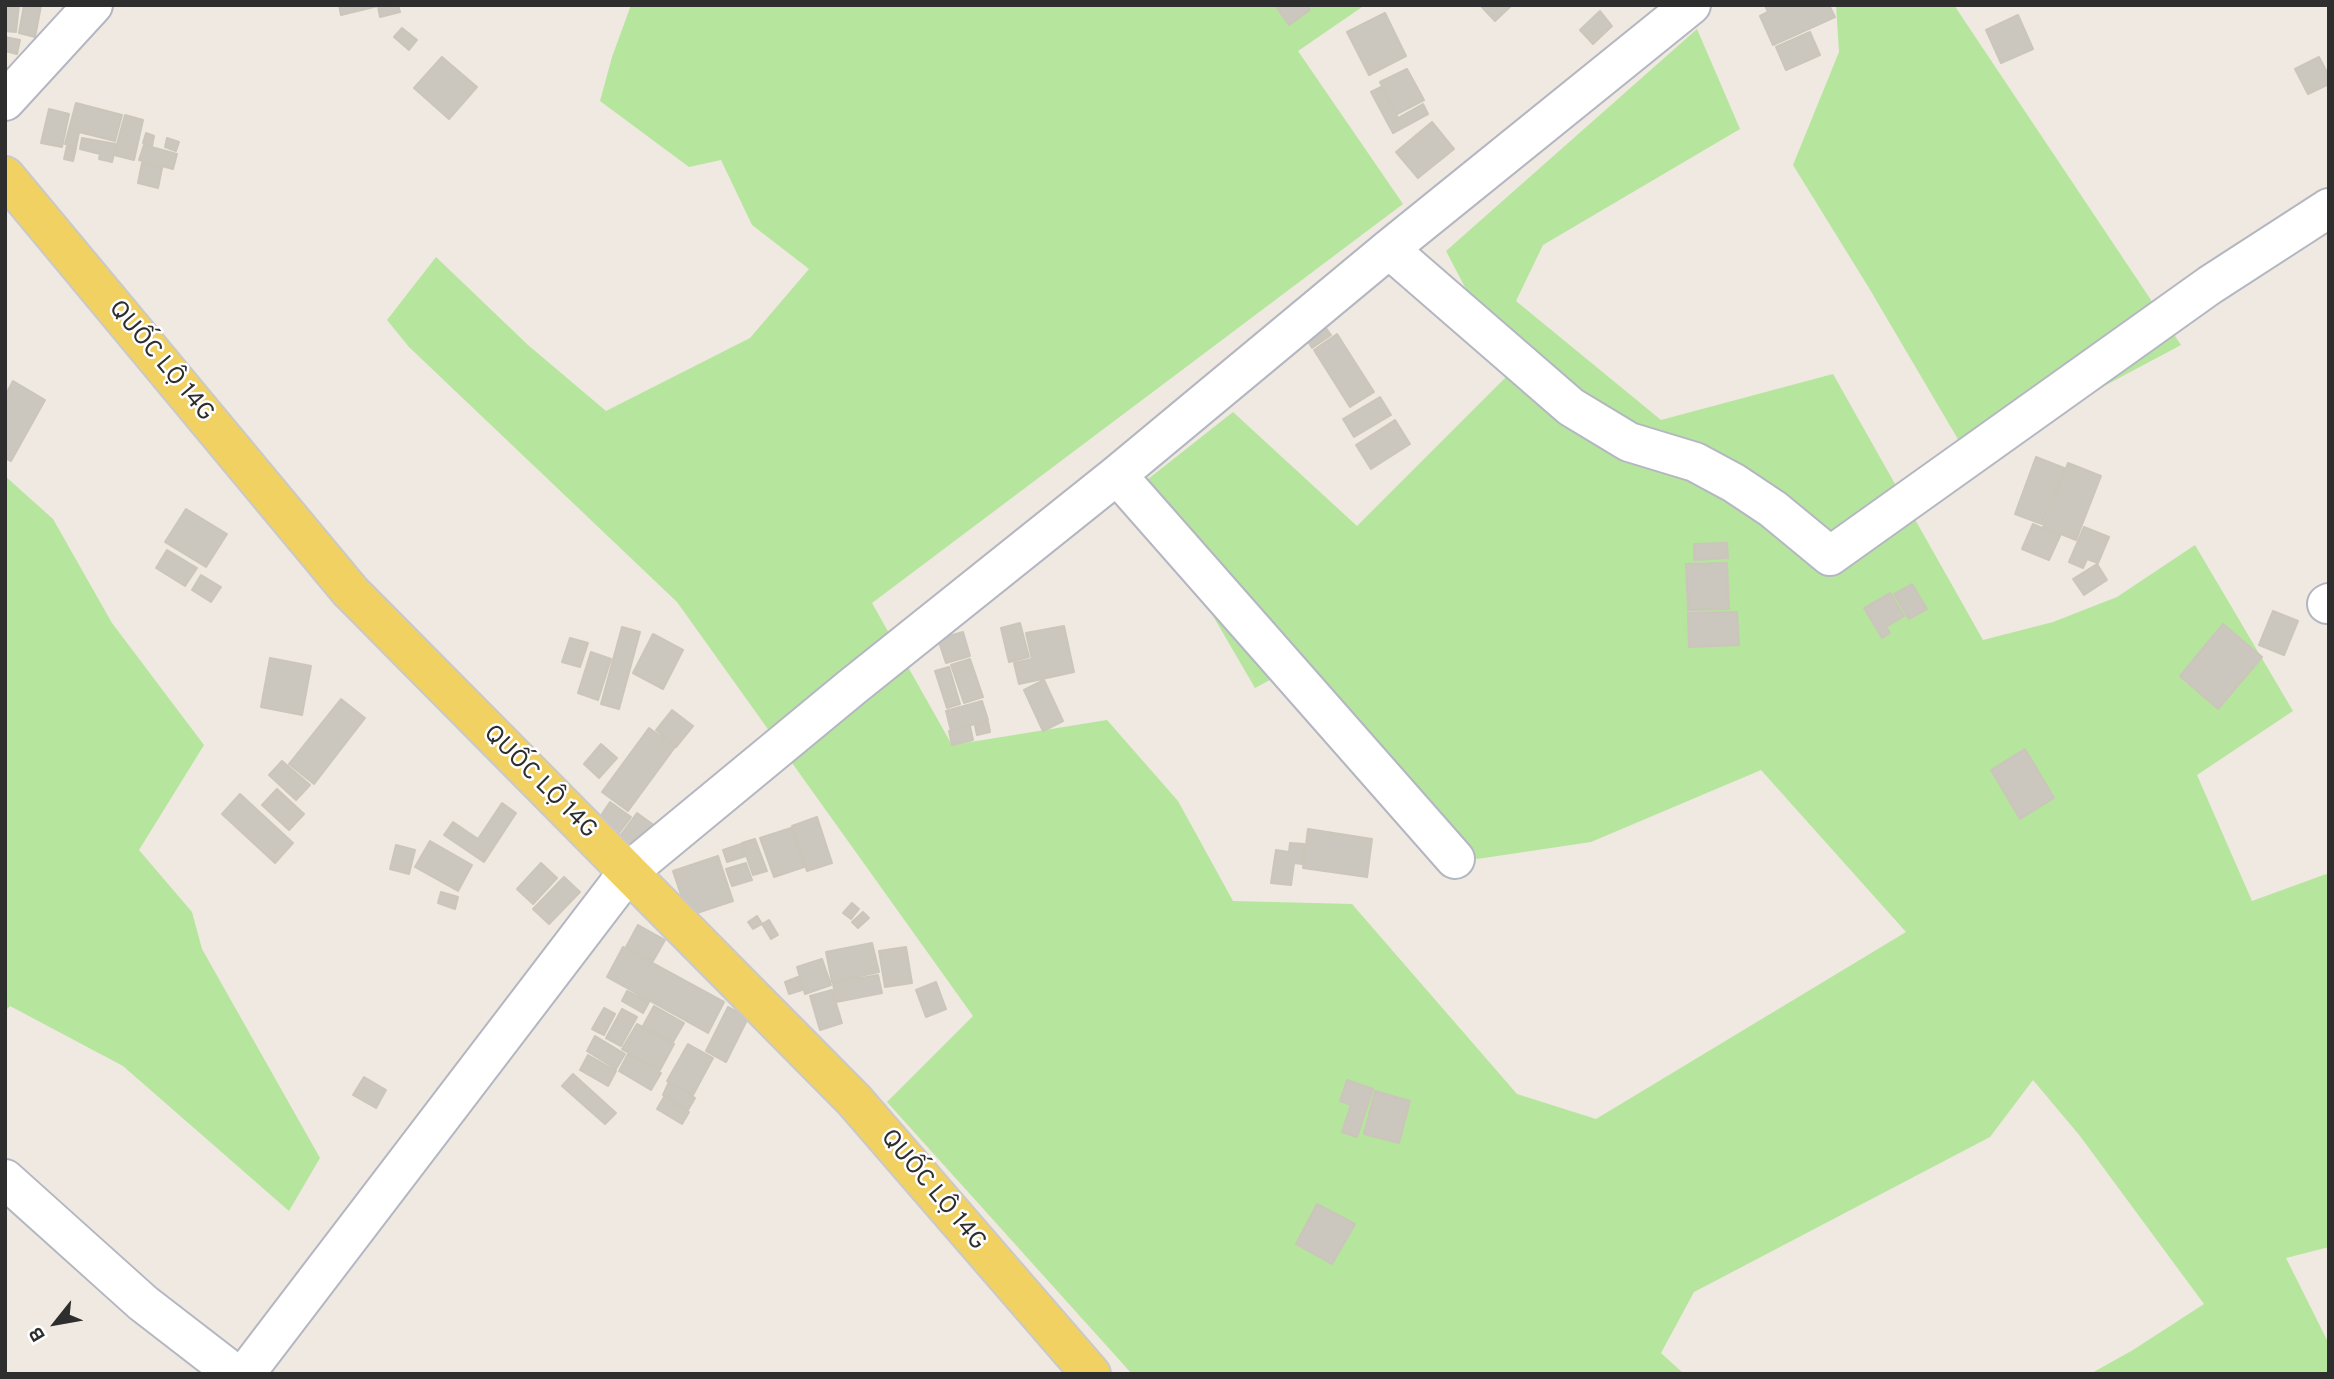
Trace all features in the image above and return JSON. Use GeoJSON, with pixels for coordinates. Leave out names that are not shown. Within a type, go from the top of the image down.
{"type":"FeatureCollection","features":[{"type":"Feature","properties":{"kind":"main road","name":"QUỐC LỘ 14G"},"geometry":{"type":"LineString","coordinates":[[5,176],[350,591],[854,1100],[1091,1374]]}},
{"type":"Feature","properties":{"kind":"street"},"geometry":{"type":"LineString","coordinates":[[5,101],[93,5]]}},
{"type":"Feature","properties":{"kind":"street"},"geometry":{"type":"LineString","coordinates":[[244,1374],[628,872],[1691,5]]}},
{"type":"Feature","properties":{"kind":"street"},"geometry":{"type":"LineString","coordinates":[[1389,249],[1572,407],[1629,442],[1695,462],[1734,483],[1773,509],[1830,556],[2210,285],[2329,208]]}},
{"type":"Feature","properties":{"kind":"street"},"geometry":{"type":"LineString","coordinates":[[1117,475],[1455,859]]}},
{"type":"Feature","properties":{"kind":"street"},"geometry":{"type":"LineString","coordinates":[[5,1179],[143,1303],[235,1374]]}},
{"type":"Feature","properties":{"kind":"green space"},"geometry":{"type":"Polygon","coordinates":[[[631,5],[1365,5],[1298,51],[1403,204],[872,603],[952,745],[1107,720],[1178,801],[1233,901],[1352,904],[1517,1094],[1596,1119],[1906,932],[1761,770],[1591,842],[1477,859],[1292,668],[1255,688],[1138,487],[1233,412],[1357,526],[1510,373],[1446,251],[1697,29],[1740,129],[1543,245],[1516,301],[1661,420],[1833,374],[1983,640],[2053,622],[2117,597],[2195,545],[2293,711],[2197,775],[2252,901],[2329,873],[2329,1247],[2286,1258],[2329,1344],[2329,1374],[2090,1374],[2204,1304],[2080,1136],[2033,1080],[1990,1137],[1694,1292],[1661,1353],[1684,1374],[1132,1374],[887,1102],[973,1016],[677,602],[409,347],[387,320],[436,257],[528,345],[606,411],[750,338],[809,269],[752,225],[721,160],[689,167],[600,101],[612,57],[631,5]]]}},
{"type":"Feature","properties":{"kind":"green space"},"geometry":{"type":"Polygon","coordinates":[[[1836,5],[1954,5],[2181,345],[1969,458],[1793,165],[1839,52],[1836,5]]]}},
{"type":"Feature","properties":{"kind":"green space"},"geometry":{"type":"Polygon","coordinates":[[[5,476],[53,519],[112,623],[204,745],[139,850],[192,912],[202,949],[320,1158],[289,1211],[123,1066],[10,1006],[5,1011],[5,476]]]}},
{"type":"Feature","properties":{"kind":"building"},"geometry":{"type":"Polygon","coordinates":[[[5,5],[19,5],[16,32],[5,31],[5,5]]]}},
{"type":"Feature","properties":{"kind":"building"},"geometry":{"type":"Polygon","coordinates":[[[24,5],[41,6],[35,37],[19,33],[24,5]]]}},
{"type":"Feature","properties":{"kind":"building"},"geometry":{"type":"Polygon","coordinates":[[[339,5],[398,5],[400,12],[380,17],[378,6],[341,15],[339,5]]]}},
{"type":"Feature","properties":{"kind":"building"},"geometry":{"type":"Polygon","coordinates":[[[1275,5],[1307,5],[1310,10],[1289,25],[1275,5]]]}},
{"type":"Feature","properties":{"kind":"building"},"geometry":{"type":"Polygon","coordinates":[[[1480,5],[1512,5],[1495,21],[1480,5]]]}},
{"type":"Feature","properties":{"kind":"building"},"geometry":{"type":"Polygon","coordinates":[[[1765,5],[1829,5],[1835,17],[1773,45],[1760,16],[1768,12],[1765,5]]]}},
{"type":"Feature","properties":{"kind":"building"},"geometry":{"type":"Polygon","coordinates":[[[1600,11],[1612,26],[1593,44],[1580,30],[1600,11]]]}},
{"type":"Feature","properties":{"kind":"building"},"geometry":{"type":"Polygon","coordinates":[[[1385,13],[1406,56],[1369,75],[1347,32],[1385,13]]]}},
{"type":"Feature","properties":{"kind":"building"},"geometry":{"type":"Polygon","coordinates":[[[2018,15],[2033,49],[2001,63],[1986,30],[2018,15]]]}},
{"type":"Feature","properties":{"kind":"building"},"geometry":{"type":"Polygon","coordinates":[[[402,28],[417,40],[409,50],[394,37],[402,28]]]}},
{"type":"Feature","properties":{"kind":"building"},"geometry":{"type":"Polygon","coordinates":[[[1810,32],[1820,55],[1786,70],[1776,47],[1810,32]]]}},
{"type":"Feature","properties":{"kind":"building"},"geometry":{"type":"Polygon","coordinates":[[[5,37],[20,40],[17,54],[5,51],[5,37]]]}},
{"type":"Feature","properties":{"kind":"building"},"geometry":{"type":"Polygon","coordinates":[[[442,57],[477,87],[449,119],[414,88],[442,57]]]}},
{"type":"Feature","properties":{"kind":"building"},"geometry":{"type":"Polygon","coordinates":[[[2319,57],[2329,76],[2329,84],[2308,94],[2295,69],[2319,57]]]}},
{"type":"Feature","properties":{"kind":"building"},"geometry":{"type":"Polygon","coordinates":[[[1407,69],[1424,100],[1397,114],[1380,82],[1407,69]]]}},
{"type":"Feature","properties":{"kind":"building"},"geometry":{"type":"Polygon","coordinates":[[[1381,87],[1398,118],[1423,104],[1428,114],[1393,133],[1371,92],[1381,87]]]}},
{"type":"Feature","properties":{"kind":"building"},"geometry":{"type":"Polygon","coordinates":[[[76,103],[122,115],[115,141],[79,132],[76,147],[65,144],[76,103]]]}},
{"type":"Feature","properties":{"kind":"building"},"geometry":{"type":"Polygon","coordinates":[[[49,109],[69,114],[62,147],[41,143],[49,109]]]}},
{"type":"Feature","properties":{"kind":"building"},"geometry":{"type":"Polygon","coordinates":[[[125,115],[143,120],[134,160],[114,155],[125,115]]]}},
{"type":"Feature","properties":{"kind":"building"},"geometry":{"type":"Polygon","coordinates":[[[1432,122],[1454,149],[1418,178],[1396,152],[1432,122]]]}},
{"type":"Feature","properties":{"kind":"building"},"geometry":{"type":"Polygon","coordinates":[[[146,133],[154,136],[152,146],[143,143],[146,133]]]}},
{"type":"Feature","properties":{"kind":"building"},"geometry":{"type":"Polygon","coordinates":[[[82,138],[116,144],[112,162],[99,159],[100,154],[80,149],[82,138]]]}},
{"type":"Feature","properties":{"kind":"building"},"geometry":{"type":"Polygon","coordinates":[[[167,138],[179,142],[176,151],[165,147],[167,138]]]}},
{"type":"Feature","properties":{"kind":"building"},"geometry":{"type":"Polygon","coordinates":[[[144,145],[177,154],[173,169],[139,160],[144,145]]]}},
{"type":"Feature","properties":{"kind":"building"},"geometry":{"type":"Polygon","coordinates":[[[67,146],[76,148],[73,161],[64,159],[67,146]]]}},
{"type":"Feature","properties":{"kind":"building"},"geometry":{"type":"Polygon","coordinates":[[[142,163],[162,168],[158,188],[138,183],[142,163]]]}},
{"type":"Feature","properties":{"kind":"building"},"geometry":{"type":"Polygon","coordinates":[[[1323,324],[1331,335],[1312,348],[1305,336],[1323,324]]]}},
{"type":"Feature","properties":{"kind":"building"},"geometry":{"type":"Polygon","coordinates":[[[1337,334],[1374,392],[1350,407],[1314,350],[1337,334]]]}},
{"type":"Feature","properties":{"kind":"building"},"geometry":{"type":"Polygon","coordinates":[[[13,381],[45,400],[11,461],[5,458],[5,396],[13,381]]]}},
{"type":"Feature","properties":{"kind":"building"},"geometry":{"type":"Polygon","coordinates":[[[1380,397],[1391,415],[1354,437],[1343,419],[1380,397]]]}},
{"type":"Feature","properties":{"kind":"building"},"geometry":{"type":"Polygon","coordinates":[[[1395,420],[1410,444],[1371,469],[1356,445],[1395,420]]]}},
{"type":"Feature","properties":{"kind":"building"},"geometry":{"type":"Polygon","coordinates":[[[2036,457],[2064,468],[2042,524],[2015,514],[2036,457]]]}},
{"type":"Feature","properties":{"kind":"building"},"geometry":{"type":"Polygon","coordinates":[[[2068,463],[2101,476],[2076,540],[2043,527],[2068,463]]]}},
{"type":"Feature","properties":{"kind":"building"},"geometry":{"type":"Polygon","coordinates":[[[186,509],[227,534],[206,567],[165,542],[186,509]]]}},
{"type":"Feature","properties":{"kind":"building"},"geometry":{"type":"Polygon","coordinates":[[[2033,524],[2060,536],[2049,560],[2022,549],[2033,524]]]}},
{"type":"Feature","properties":{"kind":"building"},"geometry":{"type":"Polygon","coordinates":[[[2084,527],[2109,537],[2098,563],[2087,559],[2083,568],[2069,562],[2084,527]]]}},
{"type":"Feature","properties":{"kind":"building"},"geometry":{"type":"Polygon","coordinates":[[[1727,543],[1728,558],[1694,560],[1694,544],[1727,543]]]}},
{"type":"Feature","properties":{"kind":"building"},"geometry":{"type":"Polygon","coordinates":[[[167,550],[197,568],[185,586],[156,568],[167,550]]]}},
{"type":"Feature","properties":{"kind":"building"},"geometry":{"type":"Polygon","coordinates":[[[1727,563],[1729,609],[1688,610],[1686,564],[1727,563]]]}},
{"type":"Feature","properties":{"kind":"building"},"geometry":{"type":"Polygon","coordinates":[[[2097,564],[2107,580],[2084,595],[2073,579],[2097,564]]]}},
{"type":"Feature","properties":{"kind":"building"},"geometry":{"type":"Polygon","coordinates":[[[201,575],[221,587],[211,602],[192,590],[201,575]]]}},
{"type":"Feature","properties":{"kind":"building"},"geometry":{"type":"Polygon","coordinates":[[[1912,584],[1927,609],[1909,619],[1894,594],[1912,584]]]}},
{"type":"Feature","properties":{"kind":"building"},"geometry":{"type":"Polygon","coordinates":[[[1890,593],[1904,616],[1886,627],[1890,633],[1882,638],[1864,608],[1890,593]]]}},
{"type":"Feature","properties":{"kind":"building"},"geometry":{"type":"Polygon","coordinates":[[[2273,611],[2298,621],[2284,655],[2259,645],[2273,611]]]}},
{"type":"Feature","properties":{"kind":"building"},"geometry":{"type":"Polygon","coordinates":[[[1737,612],[1739,645],[1689,647],[1688,613],[1737,612]]]}},
{"type":"Feature","properties":{"kind":"building"},"geometry":{"type":"Polygon","coordinates":[[[1020,623],[1029,657],[1009,662],[1001,628],[1020,623]]]}},
{"type":"Feature","properties":{"kind":"building"},"geometry":{"type":"Polygon","coordinates":[[[2223,624],[2262,657],[2218,709],[2180,676],[2223,624]]]}},
{"type":"Feature","properties":{"kind":"building"},"geometry":{"type":"Polygon","coordinates":[[[1064,626],[1074,672],[1019,684],[1014,663],[1032,659],[1026,633],[1064,626]]]}},
{"type":"Feature","properties":{"kind":"building"},"geometry":{"type":"Polygon","coordinates":[[[622,627],[640,632],[619,709],[601,704],[622,627]]]}},
{"type":"Feature","properties":{"kind":"building"},"geometry":{"type":"Polygon","coordinates":[[[963,632],[970,656],[946,663],[938,639],[963,632]]]}},
{"type":"Feature","properties":{"kind":"building"},"geometry":{"type":"Polygon","coordinates":[[[653,634],[683,650],[663,689],[633,673],[653,634]]]}},
{"type":"Feature","properties":{"kind":"building"},"geometry":{"type":"Polygon","coordinates":[[[570,638],[588,643],[580,667],[562,662],[570,638]]]}},
{"type":"Feature","properties":{"kind":"building"},"geometry":{"type":"Polygon","coordinates":[[[591,652],[611,659],[598,700],[578,693],[591,652]]]}},
{"type":"Feature","properties":{"kind":"building"},"geometry":{"type":"Polygon","coordinates":[[[270,658],[311,666],[302,715],[261,707],[270,658]]]}},
{"type":"Feature","properties":{"kind":"building"},"geometry":{"type":"Polygon","coordinates":[[[970,659],[983,697],[964,703],[951,665],[970,659]]]}},
{"type":"Feature","properties":{"kind":"building"},"geometry":{"type":"Polygon","coordinates":[[[949,667],[960,704],[947,708],[935,671],[949,667]]]}},
{"type":"Feature","properties":{"kind":"building"},"geometry":{"type":"Polygon","coordinates":[[[1044,680],[1063,721],[1043,731],[1024,690],[1044,680]]]}},
{"type":"Feature","properties":{"kind":"building"},"geometry":{"type":"Polygon","coordinates":[[[341,699],[365,718],[314,784],[289,764],[341,699]]]}},
{"type":"Feature","properties":{"kind":"building"},"geometry":{"type":"Polygon","coordinates":[[[982,701],[988,720],[951,731],[946,711],[982,701]]]}},
{"type":"Feature","properties":{"kind":"building"},"geometry":{"type":"Polygon","coordinates":[[[672,710],[693,726],[676,747],[656,730],[672,710]]]}},
{"type":"Feature","properties":{"kind":"building"},"geometry":{"type":"Polygon","coordinates":[[[988,722],[990,732],[977,735],[975,726],[988,722]]]}},
{"type":"Feature","properties":{"kind":"building"},"geometry":{"type":"Polygon","coordinates":[[[970,726],[973,740],[952,745],[949,731],[970,726]]]}},
{"type":"Feature","properties":{"kind":"building"},"geometry":{"type":"Polygon","coordinates":[[[649,728],[675,747],[628,811],[602,792],[649,728]]]}},
{"type":"Feature","properties":{"kind":"building"},"geometry":{"type":"Polygon","coordinates":[[[601,744],[617,758],[599,778],[584,764],[601,744]]]}},
{"type":"Feature","properties":{"kind":"building"},"geometry":{"type":"Polygon","coordinates":[[[2025,749],[2054,798],[2020,819],[1991,770],[2025,749]]]}},
{"type":"Feature","properties":{"kind":"building"},"geometry":{"type":"Polygon","coordinates":[[[282,761],[310,785],[296,800],[269,775],[282,761]]]}},
{"type":"Feature","properties":{"kind":"building"},"geometry":{"type":"Polygon","coordinates":[[[277,789],[304,814],[289,830],[262,805],[277,789]]]}},
{"type":"Feature","properties":{"kind":"building"},"geometry":{"type":"Polygon","coordinates":[[[240,794],[293,843],[275,863],[222,814],[240,794]]]}},
{"type":"Feature","properties":{"kind":"building"},"geometry":{"type":"Polygon","coordinates":[[[610,802],[631,817],[616,837],[596,823],[610,802]]]}},
{"type":"Feature","properties":{"kind":"building"},"geometry":{"type":"Polygon","coordinates":[[[502,803],[516,813],[484,862],[444,835],[453,822],[478,839],[502,803]]]}},
{"type":"Feature","properties":{"kind":"building"},"geometry":{"type":"Polygon","coordinates":[[[637,813],[655,826],[635,854],[617,840],[637,813]]]}},
{"type":"Feature","properties":{"kind":"building"},"geometry":{"type":"Polygon","coordinates":[[[817,817],[832,863],[807,871],[792,826],[817,817]]]}},
{"type":"Feature","properties":{"kind":"building"},"geometry":{"type":"Polygon","coordinates":[[[791,828],[804,867],[774,877],[760,838],[791,828]]]}},
{"type":"Feature","properties":{"kind":"building"},"geometry":{"type":"Polygon","coordinates":[[[1308,829],[1372,839],[1367,877],[1303,868],[1308,829]]]}},
{"type":"Feature","properties":{"kind":"building"},"geometry":{"type":"Polygon","coordinates":[[[755,839],[767,871],[753,875],[742,843],[755,839]]]}},
{"type":"Feature","properties":{"kind":"building"},"geometry":{"type":"Polygon","coordinates":[[[430,841],[472,865],[458,891],[415,867],[430,841]]]}},
{"type":"Feature","properties":{"kind":"building"},"geometry":{"type":"Polygon","coordinates":[[[1290,843],[1304,844],[1302,864],[1294,863],[1291,885],[1271,883],[1276,850],[1289,852],[1290,843]]]}},
{"type":"Feature","properties":{"kind":"building"},"geometry":{"type":"Polygon","coordinates":[[[741,844],[746,856],[727,862],[723,850],[741,844]]]}},
{"type":"Feature","properties":{"kind":"building"},"geometry":{"type":"Polygon","coordinates":[[[396,845],[415,850],[409,874],[390,869],[396,845]]]}},
{"type":"Feature","properties":{"kind":"building"},"geometry":{"type":"Polygon","coordinates":[[[718,856],[733,901],[688,916],[673,871],[718,856]]]}},
{"type":"Feature","properties":{"kind":"building"},"geometry":{"type":"Polygon","coordinates":[[[541,863],[557,878],[533,904],[517,889],[541,863]]]}},
{"type":"Feature","properties":{"kind":"building"},"geometry":{"type":"Polygon","coordinates":[[[746,863],[752,880],[732,886],[726,869],[746,863]]]}},
{"type":"Feature","properties":{"kind":"building"},"geometry":{"type":"Polygon","coordinates":[[[564,877],[580,892],[549,924],[533,909],[564,877]]]}},
{"type":"Feature","properties":{"kind":"building"},"geometry":{"type":"Polygon","coordinates":[[[441,892],[458,897],[455,909],[438,903],[441,892]]]}},
{"type":"Feature","properties":{"kind":"building"},"geometry":{"type":"Polygon","coordinates":[[[852,903],[859,909],[851,919],[843,913],[852,903]]]}},
{"type":"Feature","properties":{"kind":"building"},"geometry":{"type":"Polygon","coordinates":[[[863,912],[869,918],[858,928],[852,922],[863,912]]]}},
{"type":"Feature","properties":{"kind":"building"},"geometry":{"type":"Polygon","coordinates":[[[757,916],[762,924],[753,929],[748,922],[757,916]]]}},
{"type":"Feature","properties":{"kind":"building"},"geometry":{"type":"Polygon","coordinates":[[[769,920],[778,935],[771,939],[762,924],[769,920]]]}},
{"type":"Feature","properties":{"kind":"building"},"geometry":{"type":"Polygon","coordinates":[[[638,925],[665,940],[653,961],[626,947],[638,925]]]}},
{"type":"Feature","properties":{"kind":"building"},"geometry":{"type":"Polygon","coordinates":[[[872,943],[879,972],[832,982],[826,952],[872,943]]]}},
{"type":"Feature","properties":{"kind":"building"},"geometry":{"type":"Polygon","coordinates":[[[623,947],[724,1002],[708,1033],[607,977],[623,947]]]}},
{"type":"Feature","properties":{"kind":"building"},"geometry":{"type":"Polygon","coordinates":[[[906,947],[912,983],[885,987],[879,951],[906,947]]]}},
{"type":"Feature","properties":{"kind":"building"},"geometry":{"type":"Polygon","coordinates":[[[822,959],[831,985],[805,994],[797,967],[822,959]]]}},
{"type":"Feature","properties":{"kind":"building"},"geometry":{"type":"Polygon","coordinates":[[[878,975],[882,993],[836,1002],[833,983],[878,975]]]}},
{"type":"Feature","properties":{"kind":"building"},"geometry":{"type":"Polygon","coordinates":[[[798,977],[802,990],[789,994],[785,982],[798,977]]]}},
{"type":"Feature","properties":{"kind":"building"},"geometry":{"type":"Polygon","coordinates":[[[936,982],[946,1009],[926,1017],[916,990],[936,982]]]}},
{"type":"Feature","properties":{"kind":"building"},"geometry":{"type":"Polygon","coordinates":[[[832,990],[842,1023],[820,1030],[810,996],[832,990]]]}},
{"type":"Feature","properties":{"kind":"building"},"geometry":{"type":"Polygon","coordinates":[[[627,991],[649,1002],[643,1013],[622,1001],[627,991]]]}},
{"type":"Feature","properties":{"kind":"building"},"geometry":{"type":"Polygon","coordinates":[[[654,1006],[684,1023],[673,1042],[643,1026],[654,1006]]]}},
{"type":"Feature","properties":{"kind":"building"},"geometry":{"type":"Polygon","coordinates":[[[728,1007],[748,1018],[726,1062],[706,1051],[728,1007]]]}},
{"type":"Feature","properties":{"kind":"building"},"geometry":{"type":"Polygon","coordinates":[[[604,1008],[615,1014],[604,1035],[592,1029],[604,1008]]]}},
{"type":"Feature","properties":{"kind":"building"},"geometry":{"type":"Polygon","coordinates":[[[622,1009],[637,1017],[621,1046],[606,1038],[622,1009]]]}},
{"type":"Feature","properties":{"kind":"building"},"geometry":{"type":"Polygon","coordinates":[[[637,1024],[674,1044],[660,1070],[622,1049],[637,1024]]]}},
{"type":"Feature","properties":{"kind":"building"},"geometry":{"type":"Polygon","coordinates":[[[595,1036],[625,1054],[616,1069],[587,1051],[595,1036]]]}},
{"type":"Feature","properties":{"kind":"building"},"geometry":{"type":"Polygon","coordinates":[[[688,1044],[713,1058],[693,1095],[667,1081],[688,1044]]]}},
{"type":"Feature","properties":{"kind":"building"},"geometry":{"type":"Polygon","coordinates":[[[628,1054],[661,1073],[651,1090],[619,1071],[628,1054]]]}},
{"type":"Feature","properties":{"kind":"building"},"geometry":{"type":"Polygon","coordinates":[[[588,1055],[616,1071],[608,1086],[580,1070],[588,1055]]]}},
{"type":"Feature","properties":{"kind":"building"},"geometry":{"type":"Polygon","coordinates":[[[573,1074],[616,1113],[605,1124],[562,1086],[573,1074]]]}},
{"type":"Feature","properties":{"kind":"building"},"geometry":{"type":"Polygon","coordinates":[[[364,1077],[386,1090],[376,1108],[353,1095],[364,1077]]]}},
{"type":"Feature","properties":{"kind":"building"},"geometry":{"type":"Polygon","coordinates":[[[1347,1080],[1373,1089],[1357,1137],[1342,1132],[1351,1105],[1340,1101],[1347,1080]]]}},
{"type":"Feature","properties":{"kind":"building"},"geometry":{"type":"Polygon","coordinates":[[[669,1082],[695,1098],[688,1110],[663,1095],[669,1082]]]}},
{"type":"Feature","properties":{"kind":"building"},"geometry":{"type":"Polygon","coordinates":[[[1375,1091],[1410,1101],[1399,1143],[1364,1134],[1375,1091]]]}},
{"type":"Feature","properties":{"kind":"building"},"geometry":{"type":"Polygon","coordinates":[[[664,1097],[689,1112],[682,1124],[657,1109],[664,1097]]]}},
{"type":"Feature","properties":{"kind":"building"},"geometry":{"type":"Polygon","coordinates":[[[1317,1204],[1355,1224],[1332,1264],[1296,1244],[1317,1204]]]}}]}
